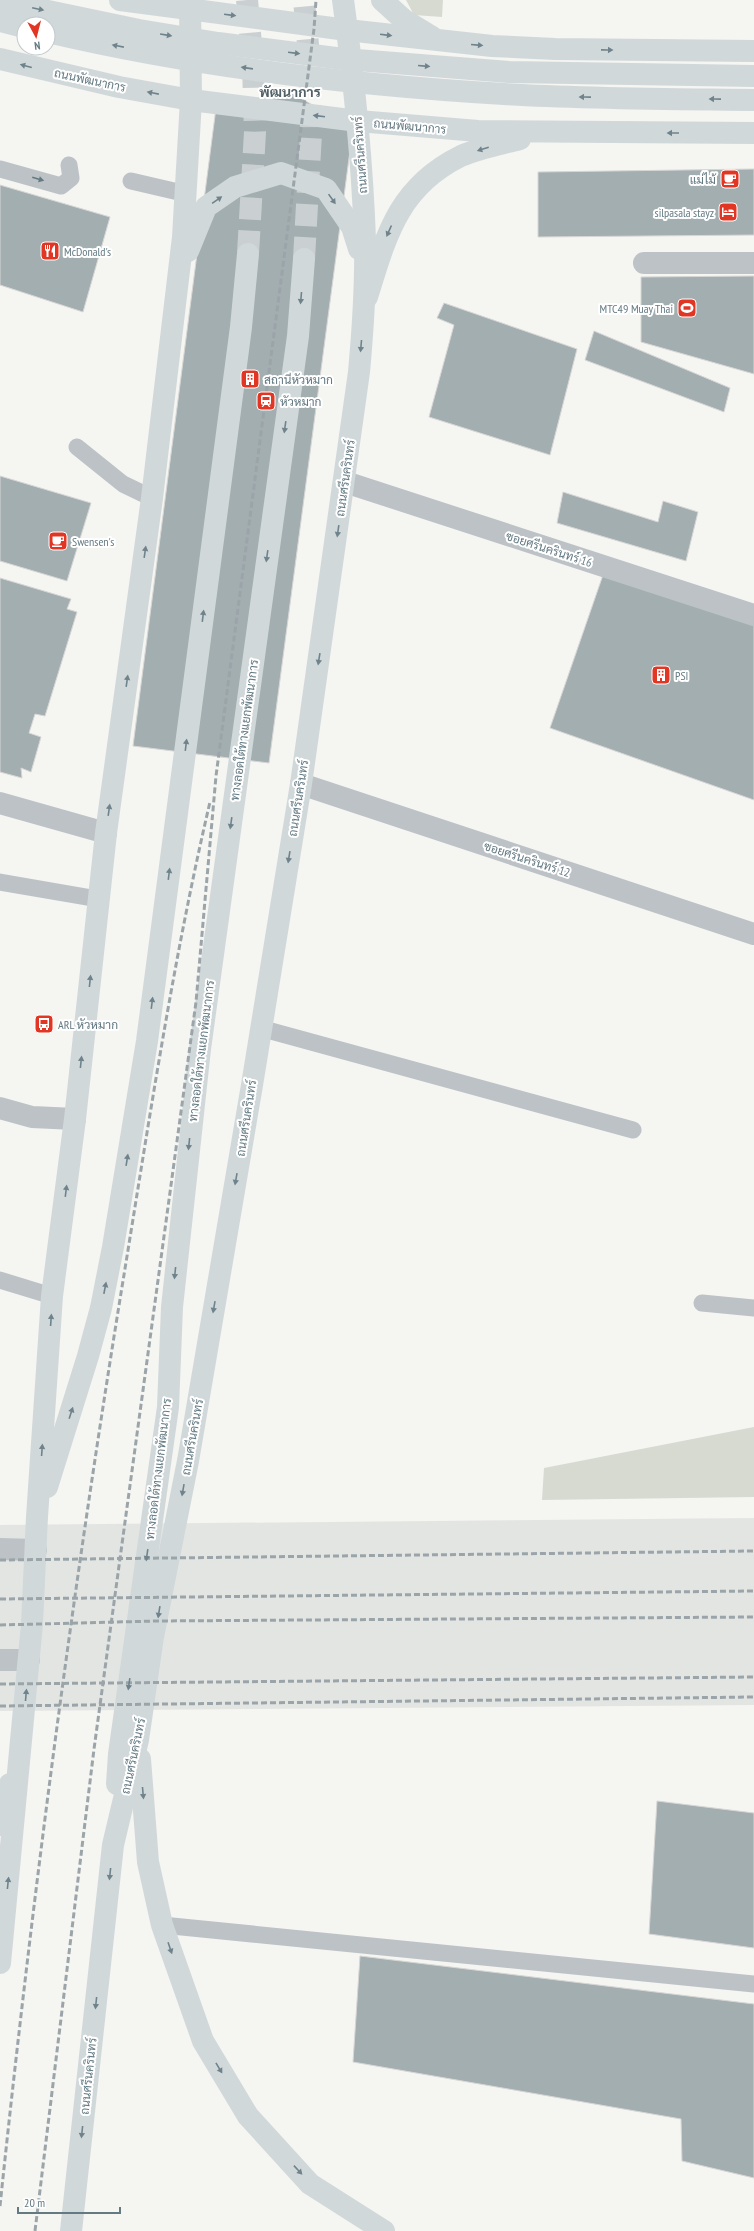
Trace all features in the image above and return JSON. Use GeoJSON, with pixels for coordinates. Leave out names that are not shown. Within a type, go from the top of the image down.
{"type":"FeatureCollection","features":[{"type":"Feature","properties":{"kind":"main road"},"geometry":{"type":"LineString","coordinates":[[120,0],[191,5],[347,30],[438,41],[555,49],[754,51]]}},
{"type":"Feature","properties":{"kind":"main road","name":"ถนนศรีนครินทร์"},"geometry":{"type":"LineString","coordinates":[[71,2231],[113,1845],[138,1740],[153,1637],[188,1461],[301,784],[345,482],[359,372],[364,307],[365,265],[358,121],[343,0]]}},
{"type":"Feature","properties":{"kind":"main road"},"geometry":{"type":"LineString","coordinates":[[382,0],[404,20],[438,41]]}},
{"type":"Feature","properties":{"kind":"main road"},"geometry":{"type":"LineString","coordinates":[[0,1],[139,30],[218,43],[344,59],[509,72],[754,76]]}},
{"type":"Feature","properties":{"kind":"main road"},"geometry":{"type":"LineString","coordinates":[[0,1963],[29,1660],[52,1296],[75,1119],[106,833],[152,498],[187,194],[191,100],[191,5]]}},
{"type":"Feature","properties":{"kind":"main road"},"geometry":{"type":"LineString","coordinates":[[0,21],[16,25]]}},
{"type":"Feature","properties":{"kind":"main road"},"geometry":{"type":"LineString","coordinates":[[56,34],[213,63],[345,81],[428,90],[584,98],[754,100]]}},
{"type":"Feature","properties":{"kind":"main road"},"geometry":{"type":"LineString","coordinates":[[754,58],[743,75],[743,109],[754,120]]}},
{"type":"Feature","properties":{"kind":"main road","name":"ถนนพัฒนาการ"},"geometry":{"type":"LineString","coordinates":[[0,59],[119,87],[191,100],[358,121],[478,131],[754,133]]}},
{"type":"Feature","properties":{"kind":"main road"},"geometry":{"type":"LineString","coordinates":[[364,307],[384,242],[397,213],[416,189],[437,170],[462,155],[548,132]]}},
{"type":"Feature","properties":{"kind":"main road"},"geometry":{"type":"LineString","coordinates":[[179,270],[206,207],[234,187],[281,173],[326,189],[352,227],[365,265]]}},
{"type":"Feature","properties":{"kind":"main road"},"geometry":{"type":"LineString","coordinates":[[37,1517],[74,1405],[88,1356],[101,1308],[113,1247],[148,1033],[240,335],[248,254]]}},
{"type":"Feature","properties":{"kind":"main road","name":"ทางลอดใต้ทางแยกพัฒนาการ"},"geometry":{"type":"LineString","coordinates":[[113,1845],[119,1754],[168,1407],[172,1307],[200,1050],[298,336],[304,259]]}},
{"type":"Feature","properties":{"kind":"main road"},"geometry":{"type":"LineString","coordinates":[[0,1825],[23,1734]]}},
{"type":"Feature","properties":{"kind":"main road"},"geometry":{"type":"LineString","coordinates":[[138,1740],[148,1862],[162,1925],[202,2041],[248,2116],[310,2184],[384,2231]]}},
{"type":"Feature","properties":{"kind":"street"},"geometry":{"type":"LineString","coordinates":[[644,263],[754,263]]}},
{"type":"Feature","properties":{"kind":"street","name":"ซอยศรีนครินทร์ 16"},"geometry":{"type":"LineString","coordinates":[[345,482],[754,616]]}},
{"type":"Feature","properties":{"kind":"street","name":"ซอยศรีนครินทร์ 12"},"geometry":{"type":"LineString","coordinates":[[301,784],[754,934]]}},
{"type":"Feature","properties":{"kind":"street"},"geometry":{"type":"LineString","coordinates":[[0,803],[106,833]]}},
{"type":"Feature","properties":{"kind":"street"},"geometry":{"type":"LineString","coordinates":[[0,1108],[32,1117],[75,1119]]}},
{"type":"Feature","properties":{"kind":"street"},"geometry":{"type":"LineString","coordinates":[[0,1549],[36,1550]]}},
{"type":"Feature","properties":{"kind":"street"},"geometry":{"type":"LineString","coordinates":[[0,1660],[29,1660]]}},
{"type":"Feature","properties":{"kind":"lane"},"geometry":{"type":"LineString","coordinates":[[0,169],[61,186],[71,178],[68,165]]}},
{"type":"Feature","properties":{"kind":"lane"},"geometry":{"type":"LineString","coordinates":[[131,181],[187,194]]}},
{"type":"Feature","properties":{"kind":"lane"},"geometry":{"type":"LineString","coordinates":[[77,447],[123,484],[152,498]]}},
{"type":"Feature","properties":{"kind":"lane"},"geometry":{"type":"LineString","coordinates":[[0,882],[98,899]]}},
{"type":"Feature","properties":{"kind":"lane"},"geometry":{"type":"LineString","coordinates":[[260,1028],[633,1130]]}},
{"type":"Feature","properties":{"kind":"lane"},"geometry":{"type":"LineString","coordinates":[[0,1280],[52,1296]]}},
{"type":"Feature","properties":{"kind":"lane"},"geometry":{"type":"LineString","coordinates":[[702,1303],[754,1308]]}},
{"type":"Feature","properties":{"kind":"lane"},"geometry":{"type":"LineString","coordinates":[[162,1925],[754,1984]]}},
{"type":"Feature","properties":{"kind":"shaded area"},"geometry":{"type":"Polygon","coordinates":[[[406,0],[443,0],[442,17],[414,15],[406,0]]]}},
{"type":"Feature","properties":{"kind":"shaded area"},"geometry":{"type":"Polygon","coordinates":[[[754,1427],[754,1497],[542,1500],[544,1468],[754,1427]]]}},
{"type":"Feature","properties":{"kind":"shaded area"},"geometry":{"type":"Polygon","coordinates":[[[754,1518],[754,1705],[0,1711],[0,1525],[754,1518]]]}},
{"type":"Feature","properties":{"kind":"building","name":"สถานีหัวหมาก"},"geometry":{"type":"Polygon","coordinates":[[[288,91],[353,128],[269,763],[133,746],[216,108],[288,91]]]}},
{"type":"Feature","properties":{"kind":"building"},"geometry":{"type":"Polygon","coordinates":[[[754,169],[754,235],[538,237],[538,172],[754,169]]]}},
{"type":"Feature","properties":{"kind":"building","name":"McDonald's"},"geometry":{"type":"Polygon","coordinates":[[[0,185],[110,217],[83,312],[0,285],[0,185]]]}},
{"type":"Feature","properties":{"kind":"building"},"geometry":{"type":"Polygon","coordinates":[[[754,276],[754,374],[641,342],[641,277],[754,276]]]}},
{"type":"Feature","properties":{"kind":"building"},"geometry":{"type":"Polygon","coordinates":[[[444,303],[577,349],[550,455],[429,417],[454,325],[437,318],[444,303]]]}},
{"type":"Feature","properties":{"kind":"building"},"geometry":{"type":"Polygon","coordinates":[[[594,331],[730,388],[724,412],[585,360],[594,331]]]}},
{"type":"Feature","properties":{"kind":"building"},"geometry":{"type":"Polygon","coordinates":[[[0,476],[91,503],[67,581],[0,561],[0,476]]]}},
{"type":"Feature","properties":{"kind":"building"},"geometry":{"type":"Polygon","coordinates":[[[563,492],[658,522],[663,501],[698,512],[686,561],[557,523],[563,492]]]}},
{"type":"Feature","properties":{"kind":"building","name":"PSI"},"geometry":{"type":"Polygon","coordinates":[[[603,575],[754,622],[754,800],[550,728],[603,575]]]}},
{"type":"Feature","properties":{"kind":"building"},"geometry":{"type":"Polygon","coordinates":[[[0,578],[71,599],[67,609],[77,612],[45,716],[35,714],[29,733],[41,737],[31,772],[21,768],[22,778],[0,772],[0,578]]]}},
{"type":"Feature","properties":{"kind":"building"},"geometry":{"type":"Polygon","coordinates":[[[657,1801],[754,1813],[754,1948],[649,1934],[657,1801]]]}},
{"type":"Feature","properties":{"kind":"building"},"geometry":{"type":"Polygon","coordinates":[[[360,1956],[754,2004],[754,2178],[682,2161],[681,2119],[353,2062],[360,1956]]]}},
{"type":"Feature","properties":{"kind":"tunnel"},"geometry":{"type":"LineString","coordinates":[[247,0],[253,66],[255,132],[248,254]]}},
{"type":"Feature","properties":{"kind":"tunnel"},"geometry":{"type":"LineString","coordinates":[[304,0],[310,67],[311,133],[304,259]]}},
{"type":"Feature","properties":{"kind":"railway"},"geometry":{"type":"LineString","coordinates":[[35,2231],[94,1749],[196,1002],[216,776],[314,29],[316,0]]}},
{"type":"Feature","properties":{"kind":"railway"},"geometry":{"type":"LineString","coordinates":[[0,2206],[39,1863],[86,1520],[161,1047],[196,863],[210,802]]}},
{"type":"Feature","properties":{"kind":"railway"},"geometry":{"type":"LineString","coordinates":[[0,1560],[754,1551]]}},
{"type":"Feature","properties":{"kind":"railway"},"geometry":{"type":"LineString","coordinates":[[0,1599],[754,1591]]}},
{"type":"Feature","properties":{"kind":"railway"},"geometry":{"type":"LineString","coordinates":[[0,1625],[157,1621],[754,1617]]}},
{"type":"Feature","properties":{"kind":"railway"},"geometry":{"type":"LineString","coordinates":[[0,1684],[754,1677]]}},
{"type":"Feature","properties":{"kind":"railway"},"geometry":{"type":"LineString","coordinates":[[0,1706],[754,1697]]}},
{"type":"Feature","properties":{"kind":"place","name":"แม่ไม้"},"geometry":{"type":"Point","coordinates":[730,179]}},
{"type":"Feature","properties":{"kind":"place","name":"silpasala stayz"},"geometry":{"type":"Point","coordinates":[728,212]}},
{"type":"Feature","properties":{"kind":"place","name":"McDonald's"},"geometry":{"type":"Point","coordinates":[50,251]}},
{"type":"Feature","properties":{"kind":"place","name":"MTC49 Muay Thai"},"geometry":{"type":"Point","coordinates":[687,308]}},
{"type":"Feature","properties":{"kind":"place","name":"สถานีหัวหมาก"},"geometry":{"type":"Point","coordinates":[250,379]}},
{"type":"Feature","properties":{"kind":"place","name":"หัวหมาก"},"geometry":{"type":"Point","coordinates":[266,401]}},
{"type":"Feature","properties":{"kind":"place","name":"Swensen's"},"geometry":{"type":"Point","coordinates":[58,541]}},
{"type":"Feature","properties":{"kind":"place","name":"PSI"},"geometry":{"type":"Point","coordinates":[661,675]}},
{"type":"Feature","properties":{"kind":"place","name":"ARL หัวหมาก"},"geometry":{"type":"Point","coordinates":[44,1024]}},
{"type":"Feature","properties":{"kind":"district","name":"พัฒนาการ"},"geometry":{"type":"Point","coordinates":[290,92]}}]}
